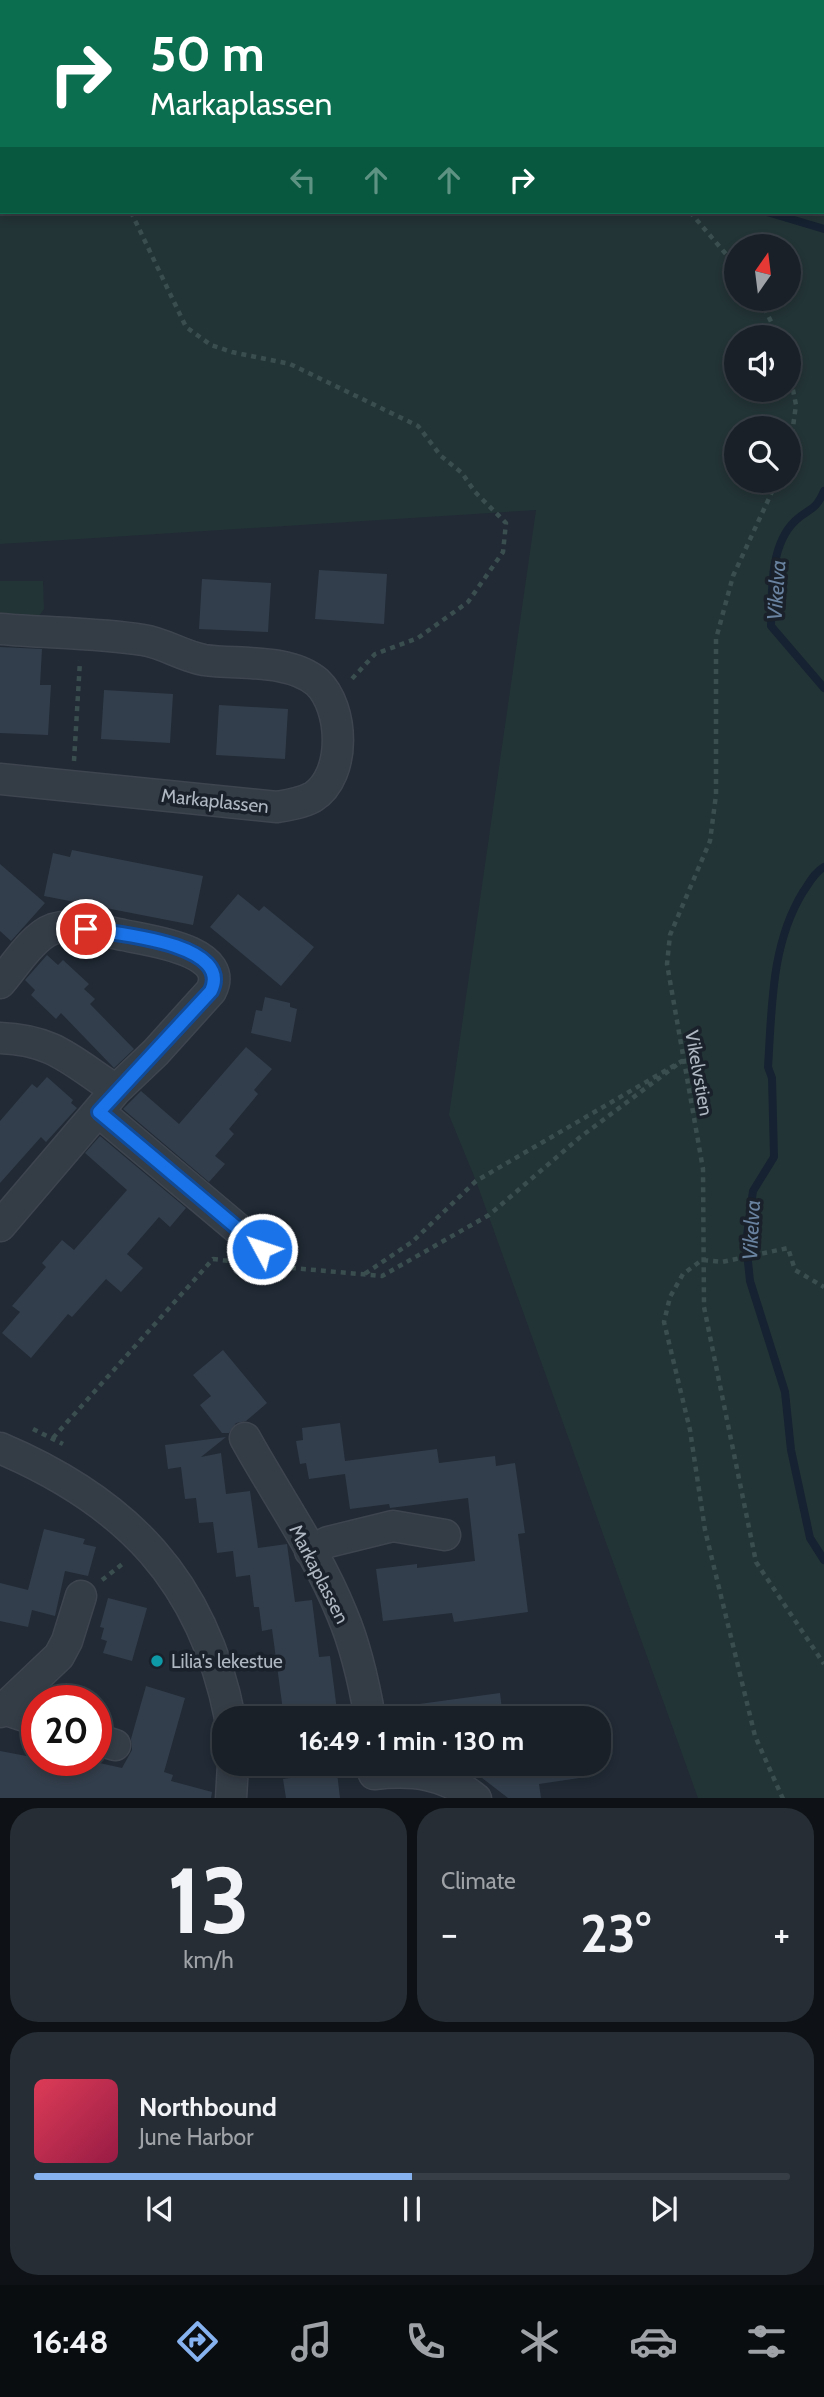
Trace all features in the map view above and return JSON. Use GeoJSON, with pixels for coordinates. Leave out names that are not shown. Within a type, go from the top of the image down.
{"type":"FeatureCollection","features":[{"type":"Feature","properties":{"kind":"street"},"geometry":{"type":"LineString","coordinates":[[0,629],[140,639],[201,659],[296,671],[316,681],[332,700]]}},
{"type":"Feature","properties":{"kind":"street","name":"Markaplassen"},"geometry":{"type":"LineString","coordinates":[[0,779],[261,807],[293,805],[313,796],[330,775],[337,737],[332,700]]}},
{"type":"Feature","properties":{"kind":"street"},"geometry":{"type":"LineString","coordinates":[[0,983],[41,936],[61,928],[86,929],[184,948],[206,962],[213,979],[211,991],[108,1101],[0,1226]]}},
{"type":"Feature","properties":{"kind":"street"},"geometry":{"type":"LineString","coordinates":[[0,1038],[31,1039],[45,1044],[108,1101],[258,1259]]}},
{"type":"Feature","properties":{"kind":"street","name":"Markaplassen"},"geometry":{"type":"LineString","coordinates":[[245,1438],[310,1550],[350,1635],[367,1706]]}},
{"type":"Feature","properties":{"kind":"street"},"geometry":{"type":"LineString","coordinates":[[0,1448],[71,1482],[107,1507],[163,1561],[200,1621],[222,1681],[227,1706]]}},
{"type":"Feature","properties":{"kind":"street"},"geometry":{"type":"LineString","coordinates":[[310,1550],[328,1542],[393,1525],[445,1535]]}},
{"type":"Feature","properties":{"kind":"street"},"geometry":{"type":"LineString","coordinates":[[1,1710],[59,1656],[67,1641],[81,1596]]}},
{"type":"Feature","properties":{"kind":"street"},"geometry":{"type":"LineString","coordinates":[[1,1710],[21,1716]]}},
{"type":"Feature","properties":{"kind":"street"},"geometry":{"type":"LineString","coordinates":[[373,1779],[403,1771],[444,1778],[476,1798]]}},
{"type":"Feature","properties":{"kind":"street"},"geometry":{"type":"LineString","coordinates":[[231,1798],[232,1776]]}},
{"type":"Feature","properties":{"kind":"path"},"geometry":{"type":"LineString","coordinates":[[132,214],[186,327],[211,345],[290,364],[418,426],[441,456],[462,473],[475,492],[506,523],[503,552],[468,602],[418,638],[375,654],[332,700]]}},
{"type":"Feature","properties":{"kind":"path"},"geometry":{"type":"LineString","coordinates":[[692,214],[724,252]]}},
{"type":"Feature","properties":{"kind":"path","name":"Vikelvstien"},"geometry":{"type":"LineString","coordinates":[[771,493],[733,576],[716,639],[716,795],[710,841],[670,935],[667,964],[702,1169],[704,1307],[756,1562],[824,1664]]}},
{"type":"Feature","properties":{"kind":"path"},"geometry":{"type":"LineString","coordinates":[[75,739],[82,636]]}},
{"type":"Feature","properties":{"kind":"path"},"geometry":{"type":"LineString","coordinates":[[363,1275],[412,1242],[477,1181],[682,1061]]}},
{"type":"Feature","properties":{"kind":"path"},"geometry":{"type":"LineString","coordinates":[[53,1438],[213,1259],[258,1259],[382,1276],[489,1215],[579,1138],[682,1061]]}},
{"type":"Feature","properties":{"kind":"path"},"geometry":{"type":"LineString","coordinates":[[783,1798],[755,1736],[705,1530],[690,1430],[664,1322],[670,1297],[683,1274],[702,1260],[722,1262],[788,1248],[795,1270],[824,1287]]}},
{"type":"Feature","properties":{"kind":"path"},"geometry":{"type":"LineString","coordinates":[[81,1596],[147,1543]]}},
{"type":"Feature","properties":{"kind":"shaded area"},"geometry":{"type":"Polygon","coordinates":[[[0,214],[824,214],[824,1798],[698,1798],[476,1181],[449,1115],[536,510],[0,544],[0,214]]]}},
{"type":"Feature","properties":{"kind":"shaded area"},"geometry":{"type":"Polygon","coordinates":[[[0,581],[43,581],[44,609],[39,616],[0,616],[0,581]]]}},
{"type":"Feature","properties":{"kind":"building"},"geometry":{"type":"Polygon","coordinates":[[[319,570],[387,574],[384,624],[315,619],[319,570]]]}},
{"type":"Feature","properties":{"kind":"building"},"geometry":{"type":"Polygon","coordinates":[[[202,579],[271,583],[268,632],[199,629],[202,579]]]}},
{"type":"Feature","properties":{"kind":"building"},"geometry":{"type":"Polygon","coordinates":[[[0,647],[42,649],[40,685],[51,685],[48,735],[0,733],[0,647]]]}},
{"type":"Feature","properties":{"kind":"building"},"geometry":{"type":"Polygon","coordinates":[[[104,690],[173,694],[170,743],[101,739],[104,690]]]}},
{"type":"Feature","properties":{"kind":"building"},"geometry":{"type":"Polygon","coordinates":[[[219,705],[288,709],[285,759],[216,755],[219,705]]]}},
{"type":"Feature","properties":{"kind":"building"},"geometry":{"type":"Polygon","coordinates":[[[72,850],[203,876],[193,925],[44,896],[53,853],[70,857],[72,850]]]}},
{"type":"Feature","properties":{"kind":"building"},"geometry":{"type":"Polygon","coordinates":[[[0,864],[45,903],[11,941],[0,931],[0,864]]]}},
{"type":"Feature","properties":{"kind":"building"},"geometry":{"type":"Polygon","coordinates":[[[238,894],[259,911],[264,906],[314,947],[281,986],[210,927],[238,894]]]}},
{"type":"Feature","properties":{"kind":"building"},"geometry":{"type":"Polygon","coordinates":[[[47,955],[58,965],[63,960],[89,984],[84,989],[95,999],[90,1004],[134,1049],[114,1068],[61,1013],[56,1019],[31,995],[35,990],[25,980],[47,955]]]}},
{"type":"Feature","properties":{"kind":"building"},"geometry":{"type":"Polygon","coordinates":[[[265,997],[290,1003],[290,1007],[297,1009],[291,1042],[251,1033],[256,1010],[262,1011],[265,997]]]}},
{"type":"Feature","properties":{"kind":"building"},"geometry":{"type":"Polygon","coordinates":[[[246,1047],[272,1069],[254,1090],[258,1094],[229,1129],[234,1134],[215,1156],[225,1164],[209,1182],[123,1109],[141,1091],[179,1124],[246,1047]]]}},
{"type":"Feature","properties":{"kind":"building"},"geometry":{"type":"Polygon","coordinates":[[[47,1077],[73,1100],[71,1103],[77,1108],[46,1142],[41,1137],[0,1183],[0,1121],[32,1084],[37,1088],[47,1077]]]}},
{"type":"Feature","properties":{"kind":"building"},"geometry":{"type":"Polygon","coordinates":[[[100,1136],[186,1208],[170,1227],[159,1217],[127,1254],[143,1268],[121,1292],[106,1279],[72,1317],[68,1314],[31,1358],[2,1333],[20,1312],[12,1306],[46,1267],[42,1263],[62,1240],[74,1250],[127,1190],[85,1153],[100,1136]]]}},
{"type":"Feature","properties":{"kind":"building"},"geometry":{"type":"Polygon","coordinates":[[[223,1350],[267,1403],[246,1421],[236,1423],[229,1433],[222,1433],[200,1405],[211,1396],[193,1375],[223,1350]]]}},
{"type":"Feature","properties":{"kind":"building"},"geometry":{"type":"Polygon","coordinates":[[[340,1423],[345,1461],[437,1449],[439,1463],[495,1456],[496,1466],[515,1463],[525,1533],[518,1534],[528,1612],[454,1622],[452,1613],[383,1621],[376,1569],[417,1564],[417,1568],[475,1561],[468,1498],[390,1508],[389,1504],[350,1509],[345,1474],[309,1479],[306,1463],[300,1464],[296,1441],[303,1440],[302,1428],[340,1423]]]}},
{"type":"Feature","properties":{"kind":"building"},"geometry":{"type":"Polygon","coordinates":[[[226,1437],[201,1457],[221,1453],[226,1494],[250,1491],[258,1548],[287,1544],[295,1602],[312,1600],[319,1657],[330,1656],[336,1706],[282,1706],[272,1629],[262,1631],[259,1607],[254,1607],[250,1575],[236,1577],[233,1551],[217,1553],[213,1522],[199,1523],[196,1498],[185,1499],[181,1467],[168,1469],[165,1445],[226,1437]]]}},
{"type":"Feature","properties":{"kind":"building"},"geometry":{"type":"Polygon","coordinates":[[[44,1529],[85,1539],[83,1544],[96,1547],[88,1576],[65,1571],[55,1616],[32,1610],[28,1627],[0,1621],[0,1583],[28,1590],[44,1529]]]}},
{"type":"Feature","properties":{"kind":"building"},"geometry":{"type":"Polygon","coordinates":[[[108,1598],[147,1608],[132,1661],[103,1653],[107,1641],[101,1639],[104,1628],[100,1627],[108,1598]]]}},
{"type":"Feature","properties":{"kind":"building"},"geometry":{"type":"Polygon","coordinates":[[[146,1686],[185,1698],[164,1772],[173,1775],[171,1781],[212,1792],[211,1798],[0,1798],[0,1751],[21,1755],[21,1776],[112,1776],[112,1766],[122,1768],[132,1750],[131,1739],[146,1686]]]}},
{"type":"Feature","properties":{"kind":"building"},"geometry":{"type":"Polygon","coordinates":[[[500,1693],[502,1706],[412,1706],[500,1693]]]}},
{"type":"Feature","properties":{"kind":"building"},"geometry":{"type":"Polygon","coordinates":[[[337,1776],[340,1798],[286,1798],[283,1779],[337,1776]]]}},
{"type":"Feature","properties":{"kind":"building"},"geometry":{"type":"Polygon","coordinates":[[[480,1776],[586,1776],[539,1784],[541,1798],[508,1798],[480,1776]]]}},
{"type":"Feature","properties":{"kind":"waterway","name":"Vikelva"},"geometry":{"type":"LineString","coordinates":[[774,214],[824,229]]}},
{"type":"Feature","properties":{"kind":"waterway","name":"Vikelva"},"geometry":{"type":"LineString","coordinates":[[824,491],[815,506],[795,521],[780,543],[772,585],[771,626],[824,688]]}},
{"type":"Feature","properties":{"kind":"waterway","name":"Vikelva"},"geometry":{"type":"LineString","coordinates":[[824,867],[812,878],[792,912],[779,954],[772,999],[768,1067],[772,1078],[774,1157],[753,1191],[746,1243],[750,1281],[785,1392],[791,1450],[810,1538],[824,1560]]}},
{"type":"Feature","properties":{"kind":"place","name":"Lilia's lekestue"},"geometry":{"type":"Point","coordinates":[157,1661]}},
{"type":"Feature","properties":{"kind":"route"},"geometry":{"type":"LineString","coordinates":[[86,929],[184,948],[206,962],[210,969],[213,979],[211,991],[156,1052],[116,1090],[99,1112],[262,1249]]}}]}
